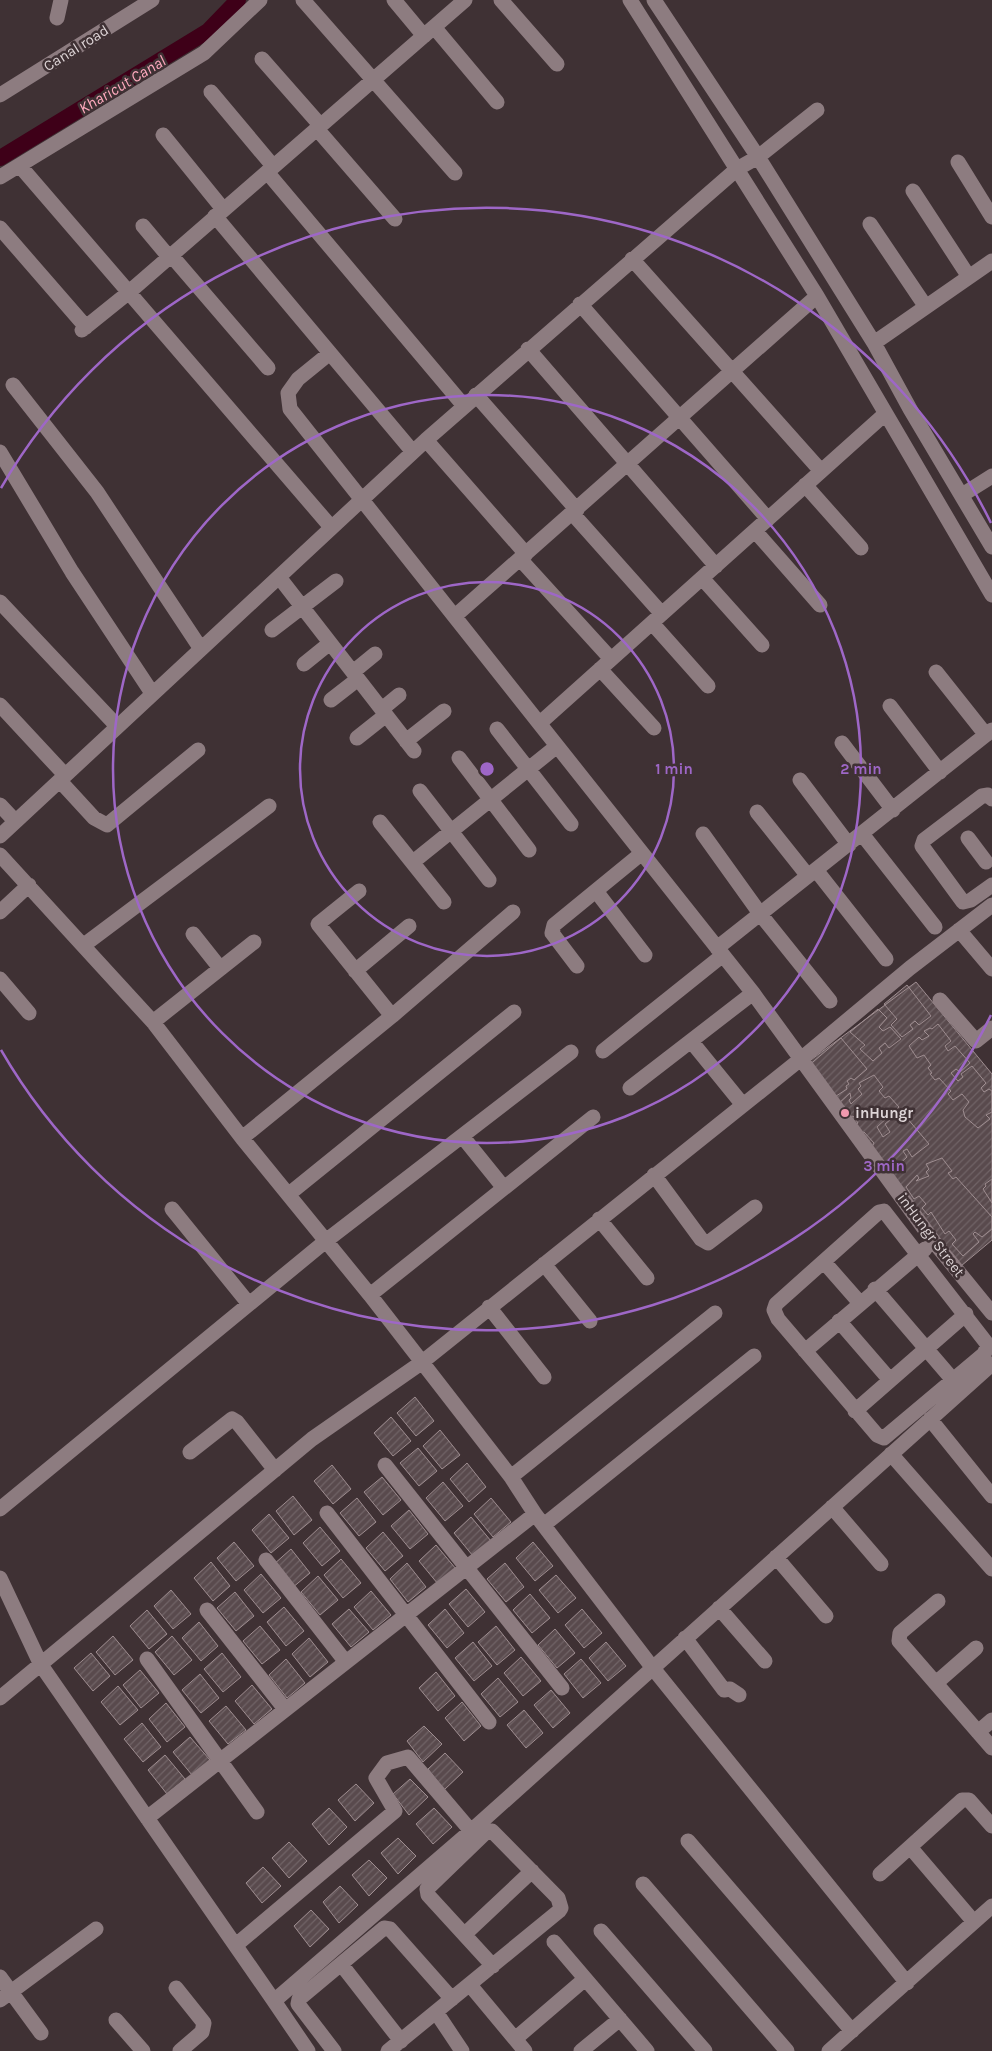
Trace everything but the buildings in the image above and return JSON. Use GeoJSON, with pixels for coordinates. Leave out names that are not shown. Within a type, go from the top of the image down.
{"type":"FeatureCollection","features":[{"type":"Feature","properties":{"kind":"street"},"geometry":{"type":"LineString","coordinates":[[57,18],[61,0]]}},
{"type":"Feature","properties":{"kind":"street","name":"Canal road"},"geometry":{"type":"LineString","coordinates":[[0,95],[152,0]]}},
{"type":"Feature","properties":{"kind":"street"},"geometry":{"type":"LineString","coordinates":[[0,177],[204,52],[260,0]]}},
{"type":"Feature","properties":{"kind":"street"},"geometry":{"type":"LineString","coordinates":[[303,0],[455,173]]}},
{"type":"Feature","properties":{"kind":"street"},"geometry":{"type":"LineString","coordinates":[[394,0],[429,32],[497,102]]}},
{"type":"Feature","properties":{"kind":"street"},"geometry":{"type":"LineString","coordinates":[[0,228],[84,328],[128,293],[465,0]]}},
{"type":"Feature","properties":{"kind":"street"},"geometry":{"type":"LineString","coordinates":[[501,0],[557,64]]}},
{"type":"Feature","properties":{"kind":"street"},"geometry":{"type":"LineString","coordinates":[[630,0],[817,296],[992,595]]}},
{"type":"Feature","properties":{"kind":"street"},"geometry":{"type":"LineString","coordinates":[[654,0],[758,157],[874,342],[910,409],[992,546]]}},
{"type":"Feature","properties":{"kind":"street"},"geometry":{"type":"LineString","coordinates":[[262,59],[395,219]]}},
{"type":"Feature","properties":{"kind":"street"},"geometry":{"type":"LineString","coordinates":[[211,92],[270,169],[464,406]]}},
{"type":"Feature","properties":{"kind":"street"},"geometry":{"type":"LineString","coordinates":[[0,836],[152,692],[201,650],[476,395],[737,169],[758,157],[816,110]]}},
{"type":"Feature","properties":{"kind":"street"},"geometry":{"type":"LineString","coordinates":[[163,135],[219,213],[330,353],[413,452]]}},
{"type":"Feature","properties":{"kind":"street"},"geometry":{"type":"LineString","coordinates":[[958,162],[992,217]]}},
{"type":"Feature","properties":{"kind":"street"},"geometry":{"type":"LineString","coordinates":[[20,166],[331,528]]}},
{"type":"Feature","properties":{"kind":"street"},"geometry":{"type":"LineString","coordinates":[[912,191],[969,277]]}},
{"type":"Feature","properties":{"kind":"street"},"geometry":{"type":"LineString","coordinates":[[870,224],[926,307]]}},
{"type":"Feature","properties":{"kind":"street"},"geometry":{"type":"LineString","coordinates":[[143,226],[268,368]]}},
{"type":"Feature","properties":{"kind":"street"},"geometry":{"type":"LineString","coordinates":[[632,259],[822,471]]}},
{"type":"Feature","properties":{"kind":"street"},"geometry":{"type":"LineString","coordinates":[[874,342],[992,261]]}},
{"type":"Feature","properties":{"kind":"street"},"geometry":{"type":"LineString","coordinates":[[455,616],[575,512],[817,296]]}},
{"type":"Feature","properties":{"kind":"street"},"geometry":{"type":"LineString","coordinates":[[580,304],[768,519]]}},
{"type":"Feature","properties":{"kind":"street"},"geometry":{"type":"LineString","coordinates":[[528,349],[716,566]]}},
{"type":"Feature","properties":{"kind":"street","name":"inHungr Street"},"geometry":{"type":"LineString","coordinates":[[330,353],[298,379],[288,393],[290,409],[753,993],[934,1242],[992,1313]]}},
{"type":"Feature","properties":{"kind":"street"},"geometry":{"type":"LineString","coordinates":[[13,384],[98,492],[201,650]]}},
{"type":"Feature","properties":{"kind":"street"},"geometry":{"type":"LineString","coordinates":[[476,395],[575,512],[708,686]]}},
{"type":"Feature","properties":{"kind":"street"},"geometry":{"type":"LineString","coordinates":[[540,723],[885,414]]}},
{"type":"Feature","properties":{"kind":"street"},"geometry":{"type":"LineString","coordinates":[[426,440],[523,556],[654,728]]}},
{"type":"Feature","properties":{"kind":"street"},"geometry":{"type":"LineString","coordinates":[[0,452],[72,572],[152,692]]}},
{"type":"Feature","properties":{"kind":"street"},"geometry":{"type":"LineString","coordinates":[[962,495],[992,476]]}},
{"type":"Feature","properties":{"kind":"street"},"geometry":{"type":"LineString","coordinates":[[806,486],[861,548]]}},
{"type":"Feature","properties":{"kind":"street"},"geometry":{"type":"LineString","coordinates":[[755,531],[820,605]]}},
{"type":"Feature","properties":{"kind":"street"},"geometry":{"type":"LineString","coordinates":[[279,577],[410,746],[444,710]]}},
{"type":"Feature","properties":{"kind":"street"},"geometry":{"type":"LineString","coordinates":[[702,578],[762,645]]}},
{"type":"Feature","properties":{"kind":"street"},"geometry":{"type":"LineString","coordinates":[[272,630],[336,581]]}},
{"type":"Feature","properties":{"kind":"street"},"geometry":{"type":"LineString","coordinates":[[0,602],[117,726]]}},
{"type":"Feature","properties":{"kind":"street"},"geometry":{"type":"LineString","coordinates":[[304,664],[330,643]]}},
{"type":"Feature","properties":{"kind":"street"},"geometry":{"type":"LineString","coordinates":[[331,700],[375,654]]}},
{"type":"Feature","properties":{"kind":"street"},"geometry":{"type":"LineString","coordinates":[[603,1051],[720,952],[761,914],[989,733],[936,672]]}},
{"type":"Feature","properties":{"kind":"street"},"geometry":{"type":"LineString","coordinates":[[358,738],[399,695]]}},
{"type":"Feature","properties":{"kind":"street"},"geometry":{"type":"LineString","coordinates":[[0,705],[94,818],[107,825],[198,750]]}},
{"type":"Feature","properties":{"kind":"street"},"geometry":{"type":"LineString","coordinates":[[890,706],[940,772]]}},
{"type":"Feature","properties":{"kind":"street"},"geometry":{"type":"LineString","coordinates":[[497,729],[571,824]]}},
{"type":"Feature","properties":{"kind":"street"},"geometry":{"type":"LineString","coordinates":[[842,743],[893,810]]}},
{"type":"Feature","properties":{"kind":"street"},"geometry":{"type":"LineString","coordinates":[[413,862],[557,746]]}},
{"type":"Feature","properties":{"kind":"street"},"geometry":{"type":"LineString","coordinates":[[459,758],[529,850]]}},
{"type":"Feature","properties":{"kind":"street"},"geometry":{"type":"LineString","coordinates":[[800,780],[849,844]]}},
{"type":"Feature","properties":{"kind":"street"},"geometry":{"type":"LineString","coordinates":[[420,791],[489,880]]}},
{"type":"Feature","properties":{"kind":"street"},"geometry":{"type":"LineString","coordinates":[[992,799],[988,795],[982,796],[924,840],[922,846],[963,902],[972,900],[992,885]]}},
{"type":"Feature","properties":{"kind":"street"},"geometry":{"type":"LineString","coordinates":[[0,806],[15,821]]}},
{"type":"Feature","properties":{"kind":"street"},"geometry":{"type":"LineString","coordinates":[[84,945],[269,806]]}},
{"type":"Feature","properties":{"kind":"street"},"geometry":{"type":"LineString","coordinates":[[757,812],[886,959]]}},
{"type":"Feature","properties":{"kind":"street"},"geometry":{"type":"LineString","coordinates":[[380,822],[444,902]]}},
{"type":"Feature","properties":{"kind":"street"},"geometry":{"type":"LineString","coordinates":[[702,834],[761,914],[830,1000]]}},
{"type":"Feature","properties":{"kind":"street"},"geometry":{"type":"LineString","coordinates":[[862,834],[935,926]]}},
{"type":"Feature","properties":{"kind":"street"},"geometry":{"type":"LineString","coordinates":[[968,838],[990,863]]}},
{"type":"Feature","properties":{"kind":"street"},"geometry":{"type":"LineString","coordinates":[[577,966],[552,933],[554,925],[642,853]]}},
{"type":"Feature","properties":{"kind":"street"},"geometry":{"type":"LineString","coordinates":[[0,855],[153,1022],[242,1138],[328,1240],[510,1477],[652,1668],[906,1983]]}},
{"type":"Feature","properties":{"kind":"street"},"geometry":{"type":"LineString","coordinates":[[0,912],[29,885]]}},
{"type":"Feature","properties":{"kind":"street"},"geometry":{"type":"LineString","coordinates":[[359,891],[318,924],[392,1016]]}},
{"type":"Feature","properties":{"kind":"street"},"geometry":{"type":"LineString","coordinates":[[596,891],[644,955]]}},
{"type":"Feature","properties":{"kind":"street"},"geometry":{"type":"LineString","coordinates":[[0,1698],[312,1440],[421,1363],[992,905]]}},
{"type":"Feature","properties":{"kind":"street"},"geometry":{"type":"LineString","coordinates":[[242,1138],[392,1016],[513,912]]}},
{"type":"Feature","properties":{"kind":"street"},"geometry":{"type":"LineString","coordinates":[[355,971],[409,926]]}},
{"type":"Feature","properties":{"kind":"street"},"geometry":{"type":"LineString","coordinates":[[959,930],[992,968]]}},
{"type":"Feature","properties":{"kind":"street"},"geometry":{"type":"LineString","coordinates":[[193,934],[220,968]]}},
{"type":"Feature","properties":{"kind":"street"},"geometry":{"type":"LineString","coordinates":[[153,1022],[254,942]]}},
{"type":"Feature","properties":{"kind":"street"},"geometry":{"type":"LineString","coordinates":[[0,979],[29,1013]]}},
{"type":"Feature","properties":{"kind":"street"},"geometry":{"type":"LineString","coordinates":[[630,1088],[753,993]]}},
{"type":"Feature","properties":{"kind":"street"},"geometry":{"type":"LineString","coordinates":[[940,1000],[976,1040],[992,1028]]}},
{"type":"Feature","properties":{"kind":"street"},"geometry":{"type":"LineString","coordinates":[[289,1194],[514,1012]]}},
{"type":"Feature","properties":{"kind":"street"},"geometry":{"type":"LineString","coordinates":[[691,1041],[742,1105]]}},
{"type":"Feature","properties":{"kind":"street"},"geometry":{"type":"LineString","coordinates":[[0,1509],[328,1240],[571,1052]]}},
{"type":"Feature","properties":{"kind":"street"},"geometry":{"type":"LineString","coordinates":[[370,1295],[593,1117]]}},
{"type":"Feature","properties":{"kind":"street"},"geometry":{"type":"LineString","coordinates":[[462,1136],[504,1188]]}},
{"type":"Feature","properties":{"kind":"street"},"geometry":{"type":"LineString","coordinates":[[654,1176],[701,1239],[708,1243],[755,1207]]}},
{"type":"Feature","properties":{"kind":"street"},"geometry":{"type":"LineString","coordinates":[[172,1209],[249,1304]]}},
{"type":"Feature","properties":{"kind":"street"},"geometry":{"type":"LineString","coordinates":[[884,1211],[966,1314],[988,1345],[984,1354],[884,1438],[877,1435],[855,1411],[778,1319],[774,1310],[776,1304],[824,1262],[879,1212],[884,1211]]}},
{"type":"Feature","properties":{"kind":"street"},"geometry":{"type":"LineString","coordinates":[[599,1219],[647,1278]]}},
{"type":"Feature","properties":{"kind":"street"},"geometry":{"type":"LineString","coordinates":[[805,1351],[875,1289],[934,1242]]}},
{"type":"Feature","properties":{"kind":"street"},"geometry":{"type":"LineString","coordinates":[[824,1262],[860,1303]]}},
{"type":"Feature","properties":{"kind":"street"},"geometry":{"type":"LineString","coordinates":[[544,1264],[590,1321]]}},
{"type":"Feature","properties":{"kind":"street"},"geometry":{"type":"LineString","coordinates":[[875,1289],[953,1380]]}},
{"type":"Feature","properties":{"kind":"street"},"geometry":{"type":"LineString","coordinates":[[489,1307],[544,1377]]}},
{"type":"Feature","properties":{"kind":"street"},"geometry":{"type":"LineString","coordinates":[[510,1477],[715,1313]]}},
{"type":"Feature","properties":{"kind":"street"},"geometry":{"type":"LineString","coordinates":[[855,1411],[966,1314]]}},
{"type":"Feature","properties":{"kind":"street"},"geometry":{"type":"LineString","coordinates":[[839,1321],[890,1380]]}},
{"type":"Feature","properties":{"kind":"street"},"geometry":{"type":"LineString","coordinates":[[147,1818],[467,1567],[540,1519],[754,1356]]}},
{"type":"Feature","properties":{"kind":"street"},"geometry":{"type":"LineString","coordinates":[[274,2001],[471,1831],[992,1364]]}},
{"type":"Feature","properties":{"kind":"street"},"geometry":{"type":"LineString","coordinates":[[190,1452],[232,1419],[237,1422],[275,1470]]}},
{"type":"Feature","properties":{"kind":"street"},"geometry":{"type":"LineString","coordinates":[[930,1419],[992,1496]]}},
{"type":"Feature","properties":{"kind":"street"},"geometry":{"type":"LineString","coordinates":[[891,1454],[992,1569]]}},
{"type":"Feature","properties":{"kind":"street"},"geometry":{"type":"LineString","coordinates":[[385,1465],[562,1688]]}},
{"type":"Feature","properties":{"kind":"street"},"geometry":{"type":"LineString","coordinates":[[832,1507],[881,1564]]}},
{"type":"Feature","properties":{"kind":"street"},"geometry":{"type":"LineString","coordinates":[[327,1513],[407,1613],[489,1722]]}},
{"type":"Feature","properties":{"kind":"street"},"geometry":{"type":"LineString","coordinates":[[776,1558],[826,1616]]}},
{"type":"Feature","properties":{"kind":"street"},"geometry":{"type":"LineString","coordinates":[[266,1560],[345,1661]]}},
{"type":"Feature","properties":{"kind":"street"},"geometry":{"type":"LineString","coordinates":[[0,1578],[41,1665],[308,2051]]}},
{"type":"Feature","properties":{"kind":"street"},"geometry":{"type":"LineString","coordinates":[[938,1601],[898,1637],[902,1646],[992,1748]]}},
{"type":"Feature","properties":{"kind":"street"},"geometry":{"type":"LineString","coordinates":[[719,1608],[765,1660]]}},
{"type":"Feature","properties":{"kind":"street"},"geometry":{"type":"LineString","coordinates":[[207,1610],[285,1709]]}},
{"type":"Feature","properties":{"kind":"street"},"geometry":{"type":"LineString","coordinates":[[685,1638],[724,1690],[730,1689],[738,1696]]}},
{"type":"Feature","properties":{"kind":"street"},"geometry":{"type":"LineString","coordinates":[[936,1684],[976,1648]]}},
{"type":"Feature","properties":{"kind":"street"},"geometry":{"type":"LineString","coordinates":[[147,1659],[257,1812]]}},
{"type":"Feature","properties":{"kind":"street"},"geometry":{"type":"LineString","coordinates":[[978,1732],[992,1720]]}},
{"type":"Feature","properties":{"kind":"street"},"geometry":{"type":"LineString","coordinates":[[236,1945],[395,1811],[376,1778],[387,1763],[408,1757],[471,1831]]}},
{"type":"Feature","properties":{"kind":"street"},"geometry":{"type":"LineString","coordinates":[[880,1874],[962,1800],[969,1800],[992,1826]]}},
{"type":"Feature","properties":{"kind":"street"},"geometry":{"type":"LineString","coordinates":[[341,1964],[393,2048],[493,1966],[561,1908],[558,1898],[492,1831],[489,1831],[428,1885],[428,1895],[493,1966]]}},
{"type":"Feature","properties":{"kind":"street"},"geometry":{"type":"LineString","coordinates":[[688,1841],[852,2031]]}},
{"type":"Feature","properties":{"kind":"street"},"geometry":{"type":"LineString","coordinates":[[910,1847],[974,1922]]}},
{"type":"Feature","properties":{"kind":"street"},"geometry":{"type":"LineString","coordinates":[[465,1934],[532,1872]]}},
{"type":"Feature","properties":{"kind":"street"},"geometry":{"type":"LineString","coordinates":[[643,1884],[787,2051]]}},
{"type":"Feature","properties":{"kind":"street"},"geometry":{"type":"LineString","coordinates":[[830,2051],[992,1906]]}},
{"type":"Feature","properties":{"kind":"street"},"geometry":{"type":"LineString","coordinates":[[334,2051],[298,2002],[387,1927],[452,1998]]}},
{"type":"Feature","properties":{"kind":"street"},"geometry":{"type":"LineString","coordinates":[[5,1996],[96,1929]]}},
{"type":"Feature","properties":{"kind":"street"},"geometry":{"type":"LineString","coordinates":[[602,1931],[705,2051]]}},
{"type":"Feature","properties":{"kind":"street"},"geometry":{"type":"LineString","coordinates":[[554,1942],[647,2051]]}},
{"type":"Feature","properties":{"kind":"street"},"geometry":{"type":"LineString","coordinates":[[0,1977],[5,1996],[42,2033]]}},
{"type":"Feature","properties":{"kind":"street"},"geometry":{"type":"LineString","coordinates":[[515,2039],[585,1979]]}},
{"type":"Feature","properties":{"kind":"street"},"geometry":{"type":"LineString","coordinates":[[470,1984],[525,2051]]}},
{"type":"Feature","properties":{"kind":"street"},"geometry":{"type":"LineString","coordinates":[[176,1988],[204,2023],[202,2032],[180,2051]]}},
{"type":"Feature","properties":{"kind":"street"},"geometry":{"type":"LineString","coordinates":[[436,2012],[462,2051]]}},
{"type":"Feature","properties":{"kind":"street"},"geometry":{"type":"LineString","coordinates":[[581,2051],[620,2019]]}},
{"type":"Feature","properties":{"kind":"street"},"geometry":{"type":"LineString","coordinates":[[116,2020],[142,2051]]}},
{"type":"Feature","properties":{"kind":"waterway","name":"Kharicut Canal"},"geometry":{"type":"LineString","coordinates":[[0,158],[208,31],[238,0]]}},
{"type":"Feature","properties":{"kind":"place","name":"inHungr"},"geometry":{"type":"Point","coordinates":[845,1113]}}]}
